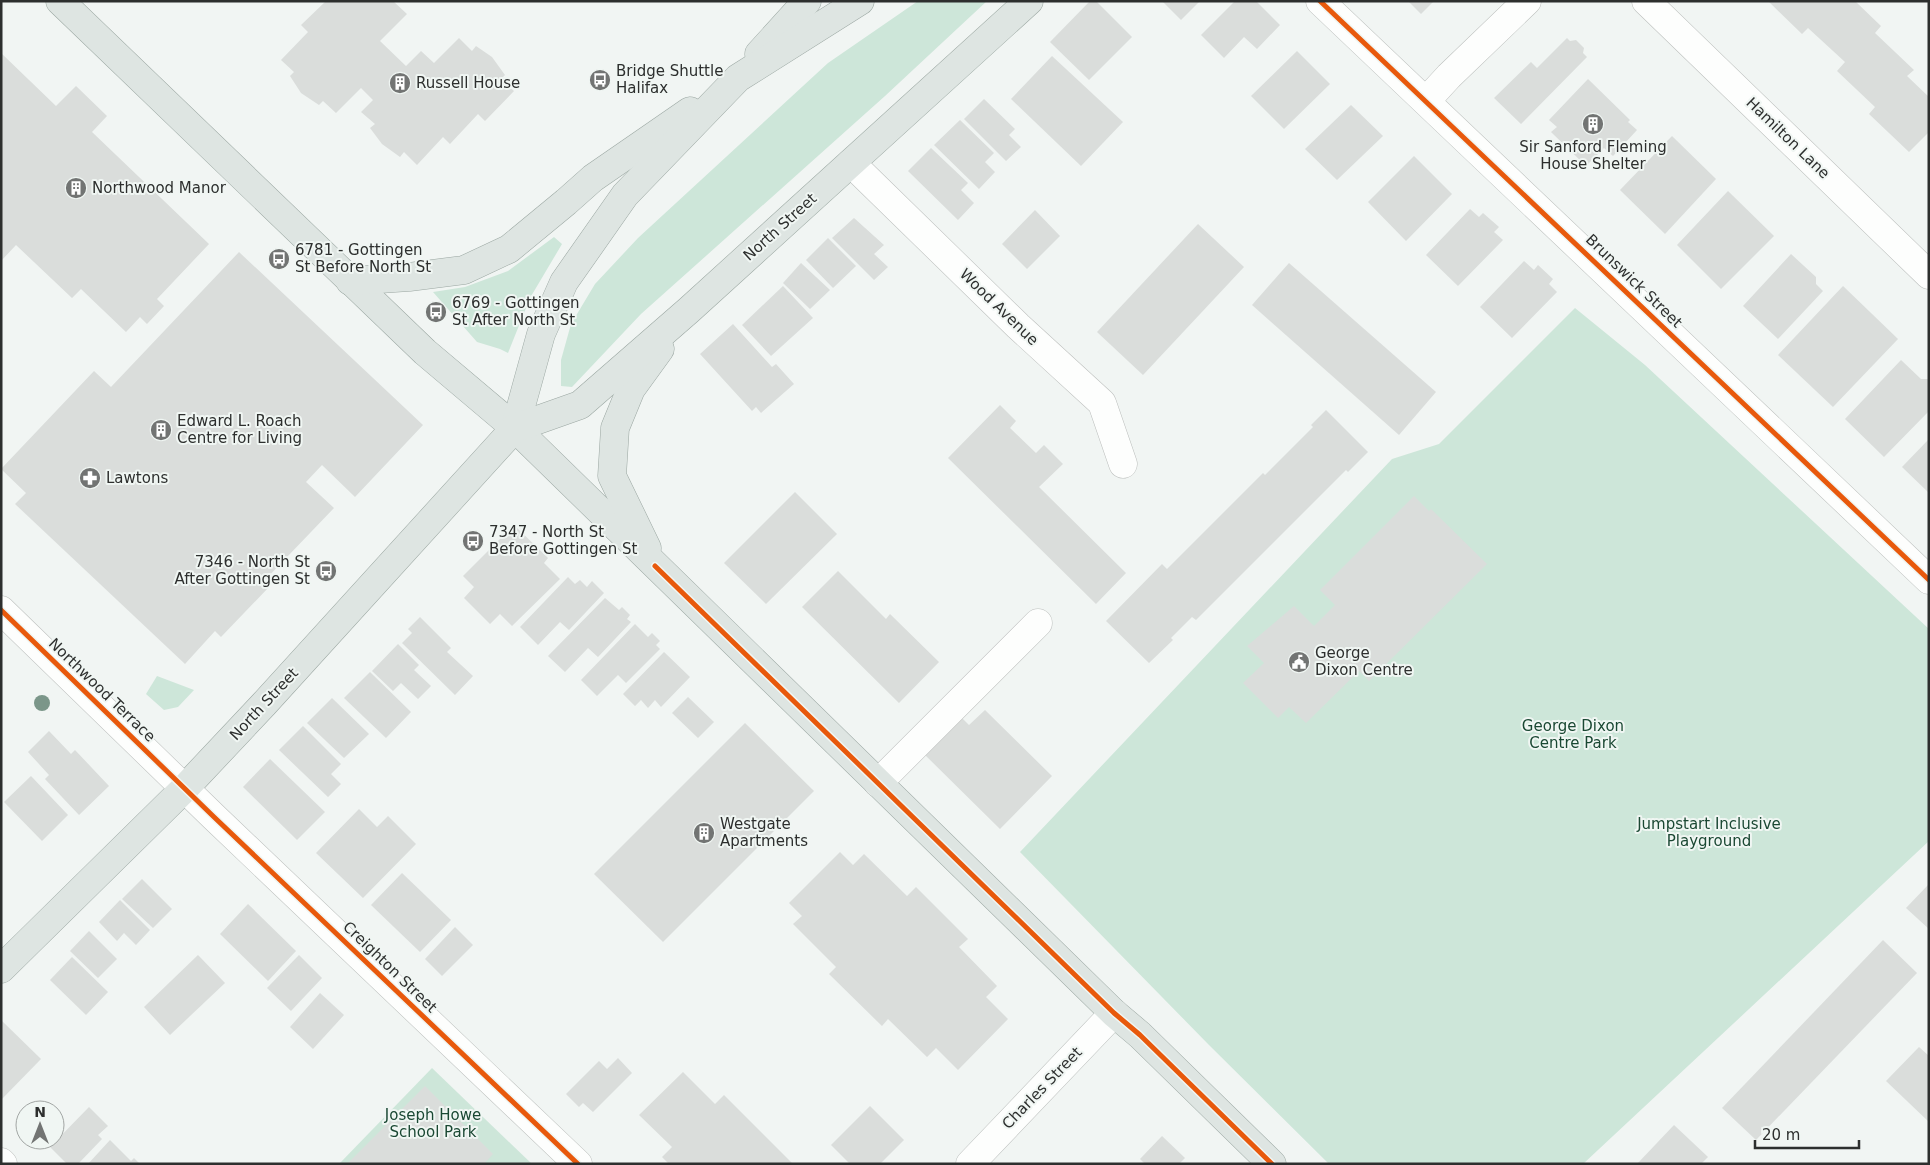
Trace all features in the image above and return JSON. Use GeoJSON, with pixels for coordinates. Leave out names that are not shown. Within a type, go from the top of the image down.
{"type":"FeatureCollection","features":[{"type":"Feature","properties":{"kind":"main road"},"geometry":{"type":"LineString","coordinates":[[60,1],[425,352],[515,428],[1114,1013],[1140,1035],[1272,1164]]}},
{"type":"Feature","properties":{"kind":"main road"},"geometry":{"type":"LineString","coordinates":[[350,281],[409,277],[464,270],[509,249],[593,178],[738,78],[807,1]]}},
{"type":"Feature","properties":{"kind":"main road","name":"North Street"},"geometry":{"type":"LineString","coordinates":[[1,969],[185,788],[515,428],[541,334],[564,282],[625,195],[738,78],[860,1]]}},
{"type":"Feature","properties":{"kind":"main road","name":"North Street"},"geometry":{"type":"LineString","coordinates":[[515,428],[580,404],[689,310],[1029,1]]}},
{"type":"Feature","properties":{"kind":"main road"},"geometry":{"type":"LineString","coordinates":[[656,566],[612,476],[615,428],[631,389],[689,310]]}},
{"type":"Feature","properties":{"kind":"street","name":"Brunswick Street"},"geometry":{"type":"LineString","coordinates":[[1320,1],[1929,580]]}},
{"type":"Feature","properties":{"kind":"street"},"geometry":{"type":"LineString","coordinates":[[1426,101],[1449,76],[1527,1]]}},
{"type":"Feature","properties":{"kind":"street","name":"Hamilton Lane"},"geometry":{"type":"LineString","coordinates":[[1646,1],[1929,275]]}},
{"type":"Feature","properties":{"kind":"street","name":"Wood Avenue"},"geometry":{"type":"LineString","coordinates":[[851,163],[1018,326],[1102,403],[1123,464]]}},
{"type":"Feature","properties":{"kind":"street","name":"Northwood Terrace"},"geometry":{"type":"LineString","coordinates":[[1,610],[185,788]]}},
{"type":"Feature","properties":{"kind":"street"},"geometry":{"type":"LineString","coordinates":[[878,782],[1038,623]]}},
{"type":"Feature","properties":{"kind":"street","name":"Creighton Street"},"geometry":{"type":"LineString","coordinates":[[185,788],[578,1164]]}},
{"type":"Feature","properties":{"kind":"street","name":"Charles Street"},"geometry":{"type":"LineString","coordinates":[[970,1164],[1114,1013]]}},
{"type":"Feature","properties":{"kind":"green space"},"geometry":{"type":"Polygon","coordinates":[[[918,1],[987,1],[885,96],[641,314],[572,387],[561,386],[561,360],[571,324],[595,284],[638,238],[828,63],[918,1]]]}},
{"type":"Feature","properties":{"kind":"green space"},"geometry":{"type":"Polygon","coordinates":[[[554,237],[562,244],[530,298],[508,353],[477,342],[433,292],[465,287],[508,271],[554,237]]]}},
{"type":"Feature","properties":{"kind":"green space","name":"George Dixon Centre Park"},"geometry":{"type":"Polygon","coordinates":[[[1575,308],[1645,365],[1929,629],[1929,841],[1583,1164],[1329,1164],[1209,1045],[1020,852],[1392,459],[1439,444],[1575,308]]]}},
{"type":"Feature","properties":{"kind":"green space"},"geometry":{"type":"Polygon","coordinates":[[[157,676],[194,690],[178,707],[164,710],[146,694],[157,676]]]}},
{"type":"Feature","properties":{"kind":"green space","name":"Joseph Howe School Park"},"geometry":{"type":"Polygon","coordinates":[[[432,1068],[532,1164],[339,1164],[432,1068]]]}},
{"type":"Feature","properties":{"kind":"building","name":"Russell House"},"geometry":{"type":"Polygon","coordinates":[[[326,1],[393,1],[407,14],[380,41],[406,66],[421,51],[434,63],[459,38],[472,51],[476,46],[492,57],[505,75],[501,79],[514,91],[485,121],[478,114],[450,144],[443,137],[417,165],[404,152],[400,157],[382,144],[370,128],[375,124],[361,112],[373,100],[361,88],[336,113],[323,101],[319,105],[301,93],[290,76],[294,72],[281,60],[308,32],[301,25],[326,1]]]}},
{"type":"Feature","properties":{"kind":"building"},"geometry":{"type":"Polygon","coordinates":[[[1090,1],[1096,1],[1132,37],[1089,80],[1050,42],[1090,1]]]}},
{"type":"Feature","properties":{"kind":"building"},"geometry":{"type":"Polygon","coordinates":[[[1162,1],[1200,1],[1181,20],[1162,1]]]}},
{"type":"Feature","properties":{"kind":"building"},"geometry":{"type":"Polygon","coordinates":[[[1235,1],[1256,1],[1280,25],[1257,49],[1244,37],[1224,58],[1201,35],[1235,1]]]}},
{"type":"Feature","properties":{"kind":"building"},"geometry":{"type":"Polygon","coordinates":[[[1408,1],[1434,1],[1421,14],[1408,1]]]}},
{"type":"Feature","properties":{"kind":"building"},"geometry":{"type":"Polygon","coordinates":[[[1768,1],[1855,1],[1881,26],[1875,33],[1914,70],[1907,76],[1929,97],[1929,132],[1909,152],[1869,114],[1875,107],[1837,71],[1845,62],[1808,28],[1802,34],[1768,1]]]}},
{"type":"Feature","properties":{"kind":"building"},"geometry":{"type":"Polygon","coordinates":[[[1567,38],[1570,41],[1576,40],[1584,48],[1583,53],[1587,57],[1521,124],[1494,98],[1531,62],[1537,68],[1567,38]]]}},
{"type":"Feature","properties":{"kind":"building"},"geometry":{"type":"Polygon","coordinates":[[[1297,51],[1330,84],[1284,129],[1251,96],[1297,51]]]}},
{"type":"Feature","properties":{"kind":"building","name":"Northwood Manor"},"geometry":{"type":"Polygon","coordinates":[[[1,53],[56,106],[76,86],[107,116],[92,132],[209,244],[157,299],[164,306],[147,324],[140,317],[126,332],[81,289],[72,298],[16,245],[1,261],[1,53]]]}},
{"type":"Feature","properties":{"kind":"building"},"geometry":{"type":"Polygon","coordinates":[[[1052,56],[1123,122],[1081,166],[1011,99],[1052,56]]]}},
{"type":"Feature","properties":{"kind":"building","name":"Sir Sanford Fleming House Shelter"},"geometry":{"type":"Polygon","coordinates":[[[1588,79],[1630,120],[1628,122],[1637,130],[1613,156],[1604,148],[1586,166],[1551,132],[1557,127],[1549,120],[1588,79]]]}},
{"type":"Feature","properties":{"kind":"building"},"geometry":{"type":"Polygon","coordinates":[[[984,99],[1015,129],[1009,135],[1021,147],[1006,161],[964,119],[984,99]]]}},
{"type":"Feature","properties":{"kind":"building"},"geometry":{"type":"Polygon","coordinates":[[[1351,105],[1383,136],[1337,180],[1305,149],[1351,105]]]}},
{"type":"Feature","properties":{"kind":"building"},"geometry":{"type":"Polygon","coordinates":[[[960,120],[994,153],[985,162],[995,172],[979,189],[934,145],[960,120]]]}},
{"type":"Feature","properties":{"kind":"building"},"geometry":{"type":"Polygon","coordinates":[[[1672,136],[1716,179],[1665,234],[1620,190],[1672,136]]]}},
{"type":"Feature","properties":{"kind":"building"},"geometry":{"type":"Polygon","coordinates":[[[931,148],[968,183],[961,190],[974,203],[958,220],[908,171],[931,148]]]}},
{"type":"Feature","properties":{"kind":"building"},"geometry":{"type":"Polygon","coordinates":[[[1414,156],[1452,194],[1406,241],[1368,202],[1414,156]]]}},
{"type":"Feature","properties":{"kind":"building"},"geometry":{"type":"Polygon","coordinates":[[[1728,191],[1774,236],[1721,289],[1677,245],[1728,191]]]}},
{"type":"Feature","properties":{"kind":"building"},"geometry":{"type":"Polygon","coordinates":[[[1470,209],[1479,217],[1483,213],[1499,227],[1494,232],[1503,240],[1458,286],[1426,255],[1470,209]]]}},
{"type":"Feature","properties":{"kind":"building"},"geometry":{"type":"Polygon","coordinates":[[[1035,210],[1060,236],[1027,269],[1002,244],[1035,210]]]}},
{"type":"Feature","properties":{"kind":"building"},"geometry":{"type":"Polygon","coordinates":[[[854,218],[884,245],[874,254],[888,267],[874,280],[832,238],[854,218]]]}},
{"type":"Feature","properties":{"kind":"building"},"geometry":{"type":"Polygon","coordinates":[[[1198,224],[1244,267],[1143,375],[1097,332],[1198,224]]]}},
{"type":"Feature","properties":{"kind":"building"},"geometry":{"type":"Polygon","coordinates":[[[828,238],[856,266],[833,288],[806,260],[828,238]]]}},
{"type":"Feature","properties":{"kind":"building","name":"Edward L. Roach Centre for Living"},"geometry":{"type":"Polygon","coordinates":[[[239,252],[423,425],[355,497],[322,465],[306,482],[334,508],[264,581],[269,587],[221,637],[215,631],[185,664],[15,504],[26,493],[1,469],[94,371],[111,387],[239,252]]]}},
{"type":"Feature","properties":{"kind":"building"},"geometry":{"type":"Polygon","coordinates":[[[1791,254],[1816,277],[1816,284],[1823,291],[1778,339],[1743,306],[1791,254]]]}},
{"type":"Feature","properties":{"kind":"building"},"geometry":{"type":"Polygon","coordinates":[[[1524,261],[1534,270],[1538,265],[1553,279],[1549,284],[1557,292],[1512,338],[1480,307],[1524,261]]]}},
{"type":"Feature","properties":{"kind":"building"},"geometry":{"type":"Polygon","coordinates":[[[801,263],[830,290],[810,309],[783,283],[801,263]]]}},
{"type":"Feature","properties":{"kind":"building"},"geometry":{"type":"Polygon","coordinates":[[[1289,263],[1436,392],[1399,435],[1252,305],[1289,263]]]}},
{"type":"Feature","properties":{"kind":"building"},"geometry":{"type":"Polygon","coordinates":[[[783,286],[813,318],[771,356],[742,325],[783,286]]]}},
{"type":"Feature","properties":{"kind":"building"},"geometry":{"type":"Polygon","coordinates":[[[1843,286],[1898,339],[1833,407],[1778,355],[1843,286]]]}},
{"type":"Feature","properties":{"kind":"building"},"geometry":{"type":"Polygon","coordinates":[[[733,324],[772,367],[776,364],[794,384],[761,413],[756,407],[752,411],[700,354],[733,324]]]}},
{"type":"Feature","properties":{"kind":"building"},"geometry":{"type":"Polygon","coordinates":[[[1901,360],[1921,379],[1929,379],[1929,411],[1884,457],[1845,419],[1901,360]]]}},
{"type":"Feature","properties":{"kind":"building"},"geometry":{"type":"Polygon","coordinates":[[[1000,405],[1016,421],[1010,428],[1036,453],[1044,445],[1063,464],[1039,487],[1126,573],[1096,604],[948,458],[1000,405]]]}},
{"type":"Feature","properties":{"kind":"building"},"geometry":{"type":"Polygon","coordinates":[[[1326,410],[1368,452],[1348,472],[1346,470],[1196,620],[1192,617],[1171,638],[1173,640],[1149,663],[1106,621],[1162,564],[1167,569],[1263,473],[1265,475],[1313,427],[1311,425],[1326,410]]]}},
{"type":"Feature","properties":{"kind":"building"},"geometry":{"type":"Polygon","coordinates":[[[1929,439],[1929,493],[1902,467],[1929,439]]]}},
{"type":"Feature","properties":{"kind":"building"},"geometry":{"type":"Polygon","coordinates":[[[795,492],[837,534],[766,604],[724,563],[795,492]]]}},
{"type":"Feature","properties":{"kind":"building"},"geometry":{"type":"Polygon","coordinates":[[[1414,496],[1429,511],[1431,509],[1487,564],[1369,681],[1359,671],[1306,723],[1289,707],[1278,718],[1243,683],[1264,663],[1247,646],[1294,606],[1314,626],[1335,605],[1320,590],[1414,496]]]}},
{"type":"Feature","properties":{"kind":"building"},"geometry":{"type":"Polygon","coordinates":[[[514,525],[548,558],[544,563],[560,579],[512,626],[500,614],[490,624],[464,598],[474,587],[463,576],[514,525]]]}},
{"type":"Feature","properties":{"kind":"building"},"geometry":{"type":"Polygon","coordinates":[[[838,571],[886,619],[890,614],[939,662],[899,703],[802,607],[838,571]]]}},
{"type":"Feature","properties":{"kind":"building"},"geometry":{"type":"Polygon","coordinates":[[[568,577],[575,584],[580,580],[587,587],[592,581],[604,593],[569,630],[560,622],[538,645],[520,627],[568,577]]]}},
{"type":"Feature","properties":{"kind":"building"},"geometry":{"type":"Polygon","coordinates":[[[605,598],[619,610],[622,607],[630,615],[627,619],[631,622],[598,657],[588,648],[565,672],[548,656],[605,598]]]}},
{"type":"Feature","properties":{"kind":"building"},"geometry":{"type":"Polygon","coordinates":[[[420,617],[451,648],[447,652],[473,676],[455,695],[402,643],[412,633],[408,629],[420,617]]]}},
{"type":"Feature","properties":{"kind":"building"},"geometry":{"type":"Polygon","coordinates":[[[635,624],[648,637],[652,633],[660,641],[656,645],[660,649],[626,683],[618,675],[597,696],[581,680],[635,624]]]}},
{"type":"Feature","properties":{"kind":"building"},"geometry":{"type":"Polygon","coordinates":[[[398,644],[419,665],[414,670],[431,686],[418,699],[401,683],[393,691],[372,671],[398,644]]]}},
{"type":"Feature","properties":{"kind":"building"},"geometry":{"type":"Polygon","coordinates":[[[664,652],[690,677],[661,707],[655,700],[648,708],[641,700],[635,706],[623,694],[664,652]]]}},
{"type":"Feature","properties":{"kind":"building"},"geometry":{"type":"Polygon","coordinates":[[[370,672],[411,712],[386,738],[344,698],[370,672]]]}},
{"type":"Feature","properties":{"kind":"building"},"geometry":{"type":"Polygon","coordinates":[[[688,697],[714,722],[698,738],[672,713],[688,697]]]}},
{"type":"Feature","properties":{"kind":"building"},"geometry":{"type":"Polygon","coordinates":[[[332,698],[369,734],[344,758],[307,723],[332,698]]]}},
{"type":"Feature","properties":{"kind":"building"},"geometry":{"type":"Polygon","coordinates":[[[985,710],[1052,776],[1000,829],[925,755],[962,718],[969,725],[985,710]]]}},
{"type":"Feature","properties":{"kind":"building","name":"Westgate Apartments"},"geometry":{"type":"Polygon","coordinates":[[[745,723],[814,791],[663,942],[594,874],[745,723]]]}},
{"type":"Feature","properties":{"kind":"building"},"geometry":{"type":"Polygon","coordinates":[[[303,726],[341,764],[331,774],[341,784],[328,797],[279,750],[303,726]]]}},
{"type":"Feature","properties":{"kind":"building"},"geometry":{"type":"Polygon","coordinates":[[[49,731],[71,754],[75,750],[109,786],[79,815],[45,779],[49,775],[28,752],[49,731]]]}},
{"type":"Feature","properties":{"kind":"building"},"geometry":{"type":"Polygon","coordinates":[[[270,759],[325,812],[297,840],[243,787],[270,759]]]}},
{"type":"Feature","properties":{"kind":"building"},"geometry":{"type":"Polygon","coordinates":[[[31,776],[68,815],[42,841],[4,802],[31,776]]]}},
{"type":"Feature","properties":{"kind":"building"},"geometry":{"type":"Polygon","coordinates":[[[359,809],[377,827],[388,816],[416,844],[363,898],[316,853],[359,809]]]}},
{"type":"Feature","properties":{"kind":"building"},"geometry":{"type":"Polygon","coordinates":[[[840,852],[853,865],[864,854],[907,896],[916,887],[968,939],[959,947],[997,986],[986,997],[1008,1019],[958,1070],[936,1048],[927,1057],[888,1019],[882,1026],[829,974],[836,967],[793,924],[802,916],[789,903],[840,852]]]}},
{"type":"Feature","properties":{"kind":"building"},"geometry":{"type":"Polygon","coordinates":[[[402,873],[451,920],[420,952],[371,905],[402,873]]]}},
{"type":"Feature","properties":{"kind":"building"},"geometry":{"type":"Polygon","coordinates":[[[142,879],[172,909],[153,928],[122,899],[142,879]]]}},
{"type":"Feature","properties":{"kind":"building"},"geometry":{"type":"Polygon","coordinates":[[[1929,884],[1929,929],[1906,908],[1929,884]]]}},
{"type":"Feature","properties":{"kind":"building"},"geometry":{"type":"Polygon","coordinates":[[[120,900],[150,930],[136,945],[124,933],[117,941],[99,922],[120,900]]]}},
{"type":"Feature","properties":{"kind":"building"},"geometry":{"type":"Polygon","coordinates":[[[248,904],[296,951],[268,981],[220,934],[248,904]]]}},
{"type":"Feature","properties":{"kind":"building"},"geometry":{"type":"Polygon","coordinates":[[[455,927],[473,945],[442,976],[425,959],[455,927]]]}},
{"type":"Feature","properties":{"kind":"building"},"geometry":{"type":"Polygon","coordinates":[[[89,931],[117,959],[98,978],[70,951],[89,931]]]}},
{"type":"Feature","properties":{"kind":"building"},"geometry":{"type":"Polygon","coordinates":[[[1883,940],[1917,973],[1756,1140],[1722,1108],[1883,940]]]}},
{"type":"Feature","properties":{"kind":"building"},"geometry":{"type":"Polygon","coordinates":[[[198,955],[225,983],[170,1035],[144,1007],[198,955]]]}},
{"type":"Feature","properties":{"kind":"building"},"geometry":{"type":"Polygon","coordinates":[[[299,955],[322,978],[291,1011],[267,988],[299,955]]]}},
{"type":"Feature","properties":{"kind":"building"},"geometry":{"type":"Polygon","coordinates":[[[72,957],[108,992],[86,1015],[50,980],[72,957]]]}},
{"type":"Feature","properties":{"kind":"building"},"geometry":{"type":"Polygon","coordinates":[[[320,993],[344,1015],[313,1049],[290,1027],[320,993]]]}},
{"type":"Feature","properties":{"kind":"building"},"geometry":{"type":"Polygon","coordinates":[[[1,1020],[41,1059],[1,1100],[1,1020]]]}},
{"type":"Feature","properties":{"kind":"building"},"geometry":{"type":"Polygon","coordinates":[[[1919,1047],[1929,1056],[1929,1122],[1886,1081],[1919,1047]]]}},
{"type":"Feature","properties":{"kind":"building"},"geometry":{"type":"Polygon","coordinates":[[[618,1058],[632,1073],[593,1112],[583,1103],[579,1107],[566,1094],[599,1061],[607,1069],[618,1058]]]}},
{"type":"Feature","properties":{"kind":"building"},"geometry":{"type":"Polygon","coordinates":[[[683,1072],[715,1104],[724,1095],[793,1164],[669,1164],[662,1157],[672,1147],[639,1115],[683,1072]]]}},
{"type":"Feature","properties":{"kind":"building","name":"Joseph Howe School Park"},"geometry":{"type":"Polygon","coordinates":[[[425,1086],[493,1154],[484,1164],[347,1164],[425,1086]]]}},
{"type":"Feature","properties":{"kind":"building"},"geometry":{"type":"Polygon","coordinates":[[[870,1106],[904,1140],[880,1164],[850,1164],[831,1145],[870,1106]]]}},
{"type":"Feature","properties":{"kind":"building"},"geometry":{"type":"Polygon","coordinates":[[[89,1107],[108,1126],[98,1135],[102,1139],[78,1164],[67,1164],[53,1150],[65,1150],[65,1132],[89,1107]]]}},
{"type":"Feature","properties":{"kind":"building"},"geometry":{"type":"Polygon","coordinates":[[[1674,1125],[1708,1157],[1701,1164],[1637,1164],[1674,1125]]]}},
{"type":"Feature","properties":{"kind":"building"},"geometry":{"type":"Polygon","coordinates":[[[1162,1136],[1185,1158],[1179,1164],[1145,1164],[1140,1159],[1162,1136]]]}},
{"type":"Feature","properties":{"kind":"building"},"geometry":{"type":"Polygon","coordinates":[[[110,1140],[131,1161],[134,1158],[140,1164],[88,1164],[110,1140]]]}},
{"type":"Feature","properties":{"kind":"cycle path"},"geometry":{"type":"LineString","coordinates":[[1320,1],[1929,580]]}},
{"type":"Feature","properties":{"kind":"cycle path"},"geometry":{"type":"LineString","coordinates":[[655,566],[1114,1013],[1140,1035],[1272,1164]]}},
{"type":"Feature","properties":{"kind":"cycle path"},"geometry":{"type":"LineString","coordinates":[[1,610],[214,817],[578,1164]]}},
{"type":"Feature","properties":{"kind":"place","name":"Bridge Shuttle Halifax"},"geometry":{"type":"Point","coordinates":[600,80]}},
{"type":"Feature","properties":{"kind":"place","name":"Russell House"},"geometry":{"type":"Point","coordinates":[400,83]}},
{"type":"Feature","properties":{"kind":"place","name":"Sir Sanford Fleming House Shelter"},"geometry":{"type":"Point","coordinates":[1593,124]}},
{"type":"Feature","properties":{"kind":"place","name":"Northwood Manor"},"geometry":{"type":"Point","coordinates":[76,188]}},
{"type":"Feature","properties":{"kind":"place","name":"6781 - Gottingen St Before North St"},"geometry":{"type":"Point","coordinates":[279,259]}},
{"type":"Feature","properties":{"kind":"place","name":"6769 - Gottingen St After North St"},"geometry":{"type":"Point","coordinates":[436,312]}},
{"type":"Feature","properties":{"kind":"place","name":"Edward L. Roach Centre for Living"},"geometry":{"type":"Point","coordinates":[161,430]}},
{"type":"Feature","properties":{"kind":"place","name":"Lawtons"},"geometry":{"type":"Point","coordinates":[90,478]}},
{"type":"Feature","properties":{"kind":"place","name":"7347 - North St Before Gottingen St"},"geometry":{"type":"Point","coordinates":[473,541]}},
{"type":"Feature","properties":{"kind":"place","name":"7346 - North St After Gottingen St"},"geometry":{"type":"Point","coordinates":[326,571]}},
{"type":"Feature","properties":{"kind":"place","name":"George Dixon Centre"},"geometry":{"type":"Point","coordinates":[1299,662]}},
{"type":"Feature","properties":{"kind":"place","name":"Westgate Apartments"},"geometry":{"type":"Point","coordinates":[704,833]}},
{"type":"Feature","properties":{"kind":"park label","name":"Jumpstart Inclusive Playground"},"geometry":{"type":"Point","coordinates":[1709,832]}}]}
